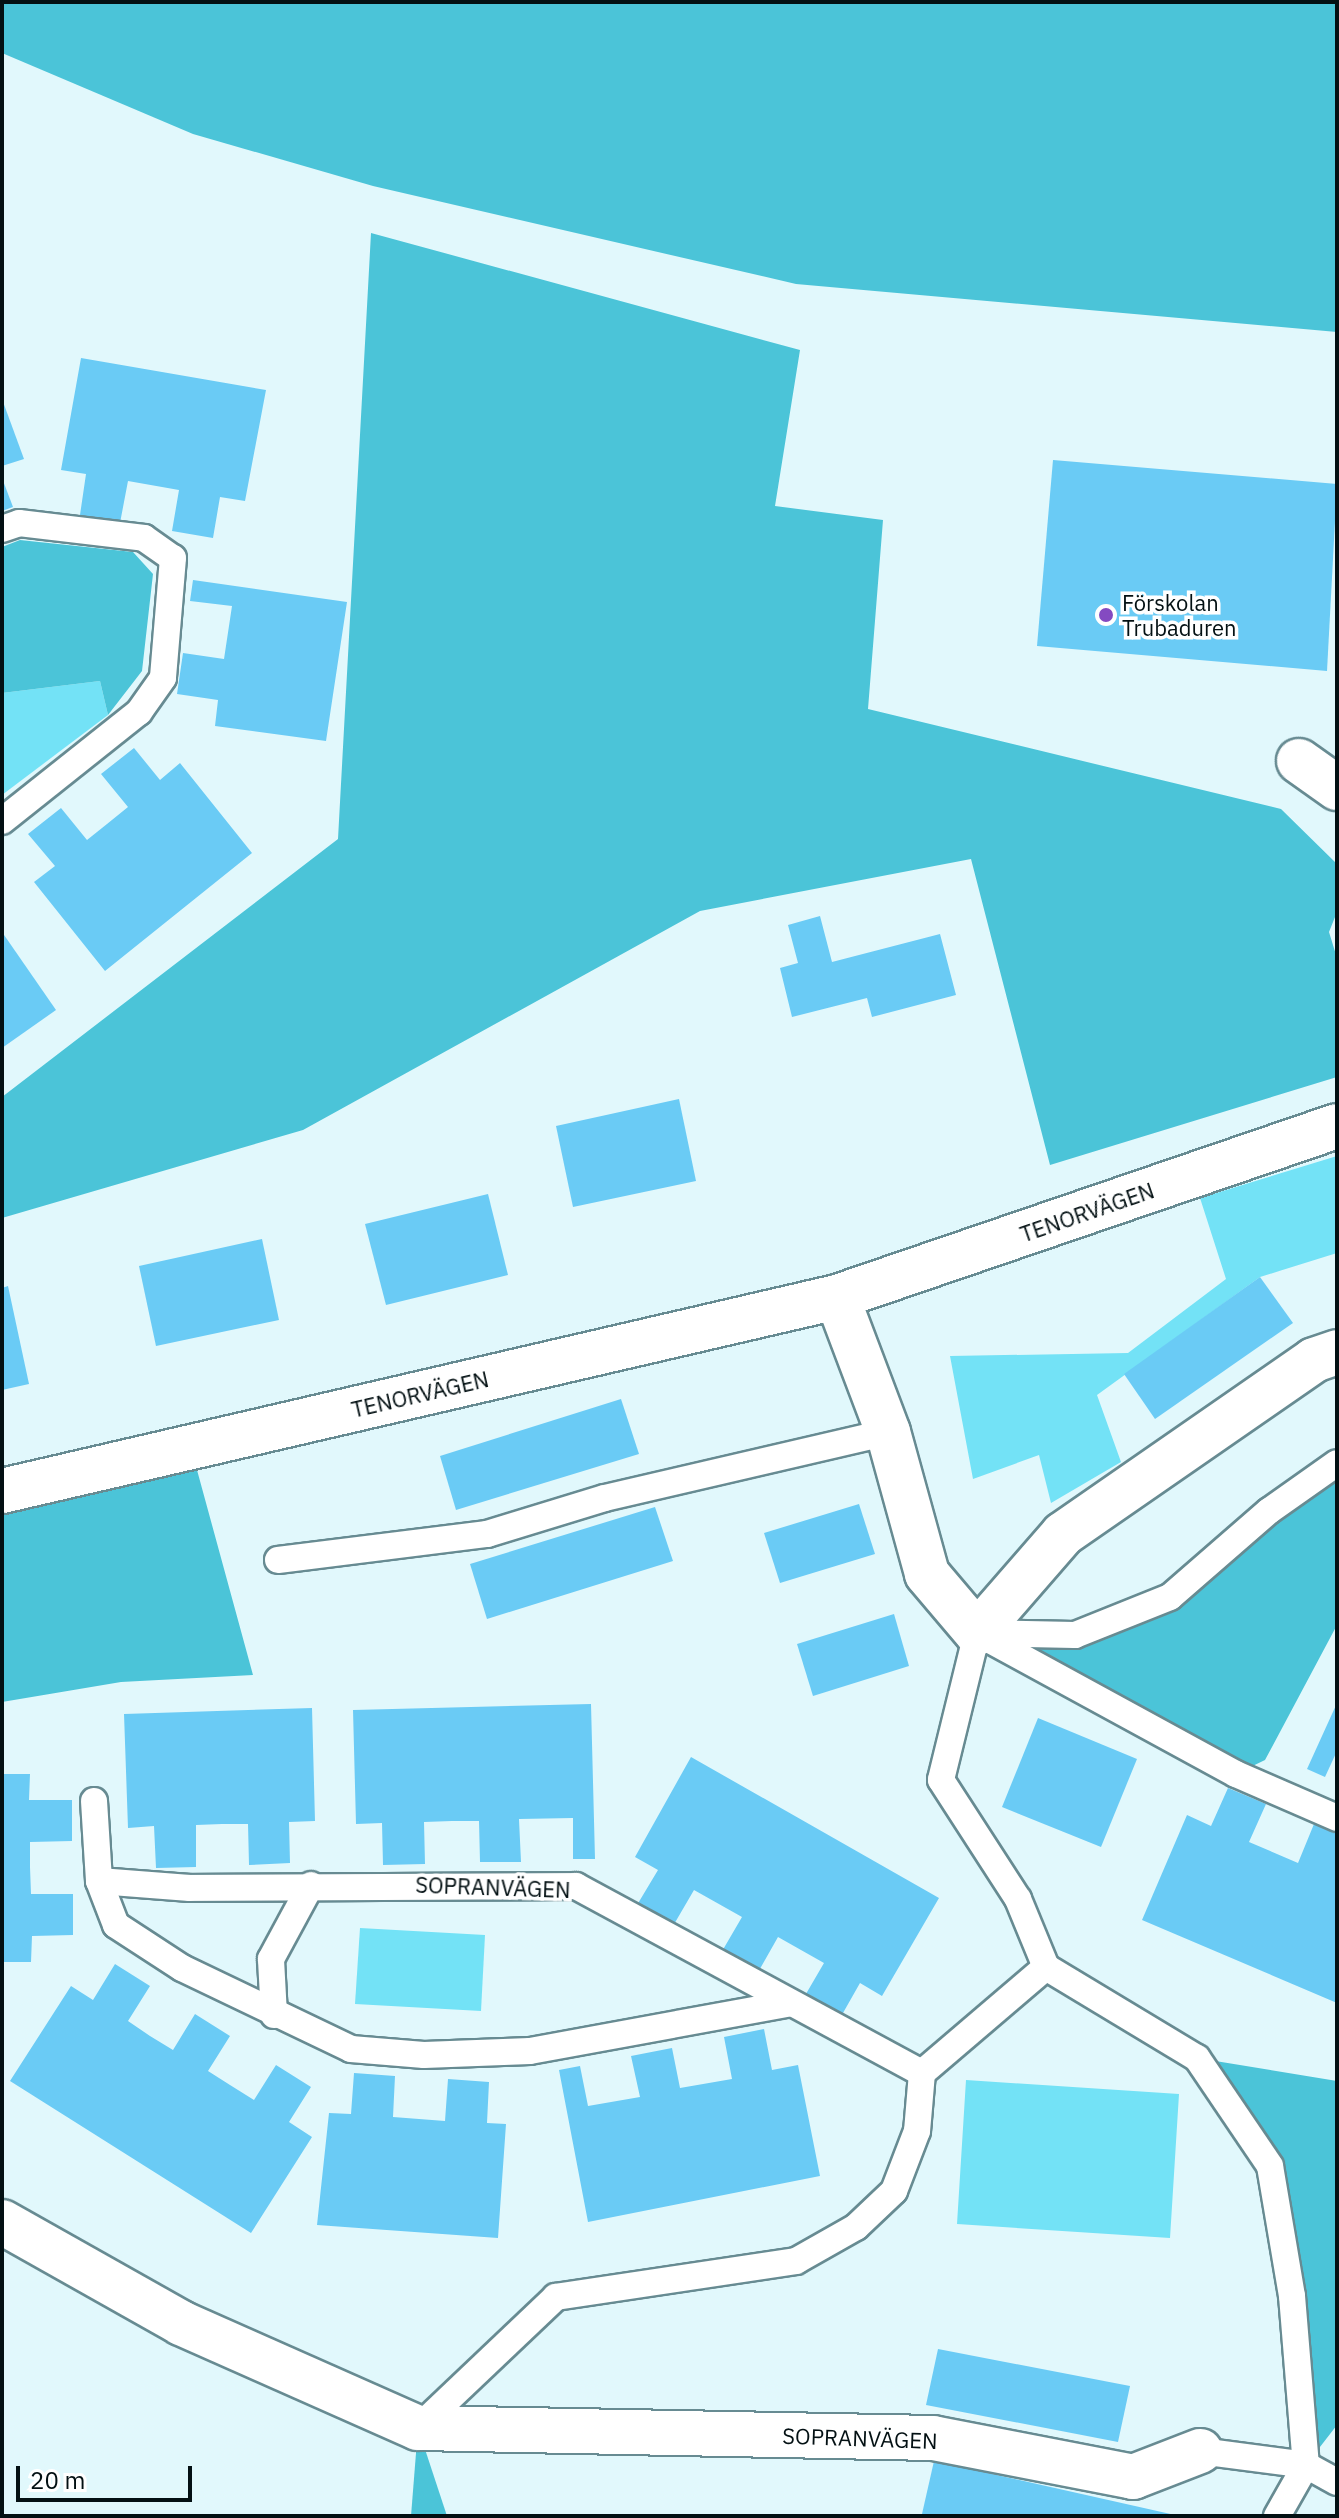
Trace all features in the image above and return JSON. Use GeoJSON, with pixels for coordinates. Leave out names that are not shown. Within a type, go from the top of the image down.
{"type":"FeatureCollection","features":[{"type":"Feature","properties":{"kind":"street"},"geometry":{"type":"LineString","coordinates":[[1299,761],[1337,788]]}},
{"type":"Feature","properties":{"kind":"street","name":"TENORVÄGEN"},"geometry":{"type":"LineString","coordinates":[[2,1491],[837,1297],[1337,1126]]}},
{"type":"Feature","properties":{"kind":"street"},"geometry":{"type":"LineString","coordinates":[[837,1297],[888,1432],[927,1574],[977,1633],[1063,1534],[1314,1360],[1337,1352]]}},
{"type":"Feature","properties":{"kind":"street","name":"SOPRANVÄGEN"},"geometry":{"type":"LineString","coordinates":[[2,2222],[181,2323],[418,2428],[933,2438],[1133,2477],[1200,2451]]}},
{"type":"Feature","properties":{"kind":"lane"},"geometry":{"type":"LineString","coordinates":[[2,529],[19,523],[144,538],[173,558],[163,678],[139,712],[2,821]]}},
{"type":"Feature","properties":{"kind":"lane"},"geometry":{"type":"LineString","coordinates":[[278,1560],[487,1534],[605,1498],[888,1432]]}},
{"type":"Feature","properties":{"kind":"lane"},"geometry":{"type":"LineString","coordinates":[[977,1633],[1075,1635],[1170,1597],[1269,1511],[1337,1463]]}},
{"type":"Feature","properties":{"kind":"lane"},"geometry":{"type":"LineString","coordinates":[[977,1633],[1236,1774],[1337,1818]]}},
{"type":"Feature","properties":{"kind":"lane"},"geometry":{"type":"LineString","coordinates":[[977,1633],[941,1780],[1018,1899],[1046,1967],[1197,2058],[1270,2166],[1292,2296],[1306,2465],[1277,2516]]}},
{"type":"Feature","properties":{"kind":"lane"},"geometry":{"type":"LineString","coordinates":[[94,1801],[99,1881],[116,1925],[274,2015],[351,2049],[424,2055],[530,2051],[791,2003]]}},
{"type":"Feature","properties":{"kind":"lane","name":"SOPRANVÄGEN"},"geometry":{"type":"LineString","coordinates":[[99,1881],[190,1888],[576,1886],[922,2073]]}},
{"type":"Feature","properties":{"kind":"lane"},"geometry":{"type":"LineString","coordinates":[[274,2015],[271,1959],[311,1885]]}},
{"type":"Feature","properties":{"kind":"lane"},"geometry":{"type":"LineString","coordinates":[[418,2428],[556,2297],[796,2261],[856,2227],[894,2191],[917,2131],[922,2073],[1046,1967]]}},
{"type":"Feature","properties":{"kind":"lane","name":"SOPRANVÄGEN"},"geometry":{"type":"LineString","coordinates":[[1200,2451],[1306,2465],[1337,2482]]}},
{"type":"Feature","properties":{"kind":"shaded area"},"geometry":{"type":"Polygon","coordinates":[[[2,2],[1337,2],[1337,332],[796,284],[373,186],[193,134],[2,53],[2,2]]]}},
{"type":"Feature","properties":{"kind":"shaded area"},"geometry":{"type":"Polygon","coordinates":[[[371,233],[800,350],[775,506],[883,520],[868,709],[1281,809],[1337,864],[1337,912],[1329,932],[1337,958],[1337,1077],[1050,1165],[971,859],[700,911],[303,1130],[2,1218],[2,1097],[338,839],[371,233]]]}},
{"type":"Feature","properties":{"kind":"shaded area"},"geometry":{"type":"Polygon","coordinates":[[[20,540],[133,552],[153,574],[142,671],[108,715],[100,681],[2,693],[2,547],[20,540]]]}},
{"type":"Feature","properties":{"kind":"shaded area"},"geometry":{"type":"Polygon","coordinates":[[[100,681],[108,715],[2,795],[2,693],[100,681]]]}},
{"type":"Feature","properties":{"kind":"shaded area"},"geometry":{"type":"Polygon","coordinates":[[[1337,1156],[1337,1253],[1260,1277],[1097,1395],[1121,1462],[1051,1503],[1039,1455],[973,1479],[950,1356],[1128,1353],[1226,1279],[1200,1198],[1337,1156]]]}},
{"type":"Feature","properties":{"kind":"shaded area"},"geometry":{"type":"Polygon","coordinates":[[[191,1448],[253,1675],[121,1682],[2,1702],[2,1491],[191,1448]]]}},
{"type":"Feature","properties":{"kind":"shaded area"},"geometry":{"type":"Polygon","coordinates":[[[1337,1463],[1337,1625],[1265,1760],[1236,1774],[977,1633],[1075,1635],[1170,1597],[1337,1463]]]}},
{"type":"Feature","properties":{"kind":"shaded area"},"geometry":{"type":"Polygon","coordinates":[[[360,1928],[485,1935],[481,2011],[355,2004],[360,1928]]]}},
{"type":"Feature","properties":{"kind":"shaded area"},"geometry":{"type":"Polygon","coordinates":[[[1197,2058],[1337,2081],[1337,2425],[1306,2465],[1270,2166],[1197,2058]]]}},
{"type":"Feature","properties":{"kind":"shaded area"},"geometry":{"type":"Polygon","coordinates":[[[966,2080],[1179,2094],[1170,2238],[957,2224],[966,2080]]]}},
{"type":"Feature","properties":{"kind":"shaded area"},"geometry":{"type":"Polygon","coordinates":[[[418,2428],[447,2516],[411,2516],[418,2428]]]}},
{"type":"Feature","properties":{"kind":"building"},"geometry":{"type":"Polygon","coordinates":[[[81,358],[266,390],[245,501],[220,497],[213,538],[172,531],[179,490],[128,481],[120,523],[80,515],[86,474],[61,470],[81,358]]]}},
{"type":"Feature","properties":{"kind":"building"},"geometry":{"type":"Polygon","coordinates":[[[2,399],[24,459],[2,466],[2,399]]]}},
{"type":"Feature","properties":{"kind":"building"},"geometry":{"type":"Polygon","coordinates":[[[1053,460],[1337,484],[1327,671],[1037,646],[1053,460]]]}},
{"type":"Feature","properties":{"kind":"building"},"geometry":{"type":"Polygon","coordinates":[[[2,478],[13,507],[2,511],[2,478]]]}},
{"type":"Feature","properties":{"kind":"building"},"geometry":{"type":"Polygon","coordinates":[[[193,580],[347,602],[326,741],[215,726],[218,700],[177,694],[183,653],[224,659],[232,606],[190,601],[193,580]]]}},
{"type":"Feature","properties":{"kind":"building"},"geometry":{"type":"Polygon","coordinates":[[[134,748],[160,780],[180,763],[252,853],[105,971],[34,882],[55,866],[28,834],[61,808],[87,840],[128,807],[101,774],[134,748]]]}},
{"type":"Feature","properties":{"kind":"building"},"geometry":{"type":"Polygon","coordinates":[[[820,916],[832,962],[940,934],[956,995],[872,1017],[867,998],[792,1017],[780,968],[798,963],[788,925],[820,916]]]}},
{"type":"Feature","properties":{"kind":"building"},"geometry":{"type":"Polygon","coordinates":[[[2,932],[56,1010],[2,1048],[2,932]]]}},
{"type":"Feature","properties":{"kind":"building"},"geometry":{"type":"Polygon","coordinates":[[[679,1099],[696,1181],[573,1207],[556,1126],[679,1099]]]}},
{"type":"Feature","properties":{"kind":"building"},"geometry":{"type":"Polygon","coordinates":[[[488,1194],[508,1275],[386,1305],[365,1224],[488,1194]]]}},
{"type":"Feature","properties":{"kind":"building"},"geometry":{"type":"Polygon","coordinates":[[[262,1239],[279,1320],[156,1346],[139,1266],[262,1239]]]}},
{"type":"Feature","properties":{"kind":"building"},"geometry":{"type":"Polygon","coordinates":[[[1260,1277],[1293,1323],[1155,1419],[1124,1374],[1260,1277]]]}},
{"type":"Feature","properties":{"kind":"building"},"geometry":{"type":"Polygon","coordinates":[[[8,1286],[29,1384],[2,1390],[2,1288],[8,1286]]]}},
{"type":"Feature","properties":{"kind":"building"},"geometry":{"type":"Polygon","coordinates":[[[621,1399],[639,1454],[456,1510],[440,1456],[621,1399]]]}},
{"type":"Feature","properties":{"kind":"building"},"geometry":{"type":"Polygon","coordinates":[[[859,1504],[875,1554],[780,1583],[764,1533],[859,1504]]]}},
{"type":"Feature","properties":{"kind":"building"},"geometry":{"type":"Polygon","coordinates":[[[655,1507],[673,1561],[487,1619],[470,1564],[655,1507]]]}},
{"type":"Feature","properties":{"kind":"building"},"geometry":{"type":"Polygon","coordinates":[[[894,1614],[909,1666],[813,1696],[797,1644],[894,1614]]]}},
{"type":"Feature","properties":{"kind":"building"},"geometry":{"type":"Polygon","coordinates":[[[1337,1703],[1337,1751],[1325,1777],[1307,1769],[1337,1703]]]}},
{"type":"Feature","properties":{"kind":"building"},"geometry":{"type":"Polygon","coordinates":[[[591,1704],[595,1859],[573,1859],[573,1818],[519,1819],[521,1862],[480,1862],[479,1821],[452,1821],[424,1822],[425,1864],[383,1865],[382,1823],[356,1824],[353,1710],[591,1704]]]}},
{"type":"Feature","properties":{"kind":"building"},"geometry":{"type":"Polygon","coordinates":[[[312,1708],[315,1821],[289,1822],[290,1863],[249,1865],[248,1824],[222,1824],[196,1825],[196,1867],[156,1868],[154,1826],[128,1828],[124,1714],[312,1708]]]}},
{"type":"Feature","properties":{"kind":"building"},"geometry":{"type":"Polygon","coordinates":[[[1038,1718],[1137,1759],[1101,1847],[1002,1807],[1038,1718]]]}},
{"type":"Feature","properties":{"kind":"building"},"geometry":{"type":"Polygon","coordinates":[[[691,1757],[939,1898],[882,1996],[860,1983],[839,2020],[803,1999],[824,1963],[778,1937],[757,1974],[721,1953],[742,1917],[694,1890],[673,1926],[637,1905],[658,1870],[635,1857],[691,1757]]]}},
{"type":"Feature","properties":{"kind":"building"},"geometry":{"type":"Polygon","coordinates":[[[2,1774],[30,1774],[29,1800],[72,1800],[72,1841],[30,1842],[30,1867],[31,1894],[73,1894],[73,1935],[32,1936],[31,1962],[2,1962],[2,1774]]]}},
{"type":"Feature","properties":{"kind":"building"},"geometry":{"type":"Polygon","coordinates":[[[1228,1788],[1266,1804],[1249,1842],[1298,1863],[1314,1824],[1337,1834],[1337,2003],[1142,1920],[1187,1815],[1211,1826],[1228,1788]]]}},
{"type":"Feature","properties":{"kind":"building"},"geometry":{"type":"Polygon","coordinates":[[[115,1964],[150,1986],[128,2021],[150,2036],[173,2050],[195,2014],[230,2036],[208,2071],[230,2085],[254,2100],[276,2065],[311,2087],[289,2122],[312,2137],[251,2233],[10,2081],[71,1986],[93,2000],[115,1964]]]}},
{"type":"Feature","properties":{"kind":"building"},"geometry":{"type":"Polygon","coordinates":[[[764,2029],[772,2070],[798,2065],[820,2176],[588,2222],[559,2070],[580,2066],[588,2106],[640,2097],[631,2056],[672,2048],[680,2088],[732,2079],[724,2037],[764,2029]]]}},
{"type":"Feature","properties":{"kind":"building"},"geometry":{"type":"Polygon","coordinates":[[[354,2073],[395,2076],[393,2117],[445,2121],[448,2079],[489,2082],[487,2123],[506,2124],[498,2238],[317,2225],[329,2113],[351,2114],[354,2073]]]}},
{"type":"Feature","properties":{"kind":"building"},"geometry":{"type":"Polygon","coordinates":[[[938,2349],[1130,2386],[1118,2442],[926,2405],[938,2349]]]}},
{"type":"Feature","properties":{"kind":"building"},"geometry":{"type":"Polygon","coordinates":[[[934,2461],[1175,2515],[1175,2516],[922,2514],[934,2461]]]}},
{"type":"Feature","properties":{"kind":"place","name":"Förskolan Trubaduren"},"geometry":{"type":"Point","coordinates":[1106,615]}}]}
